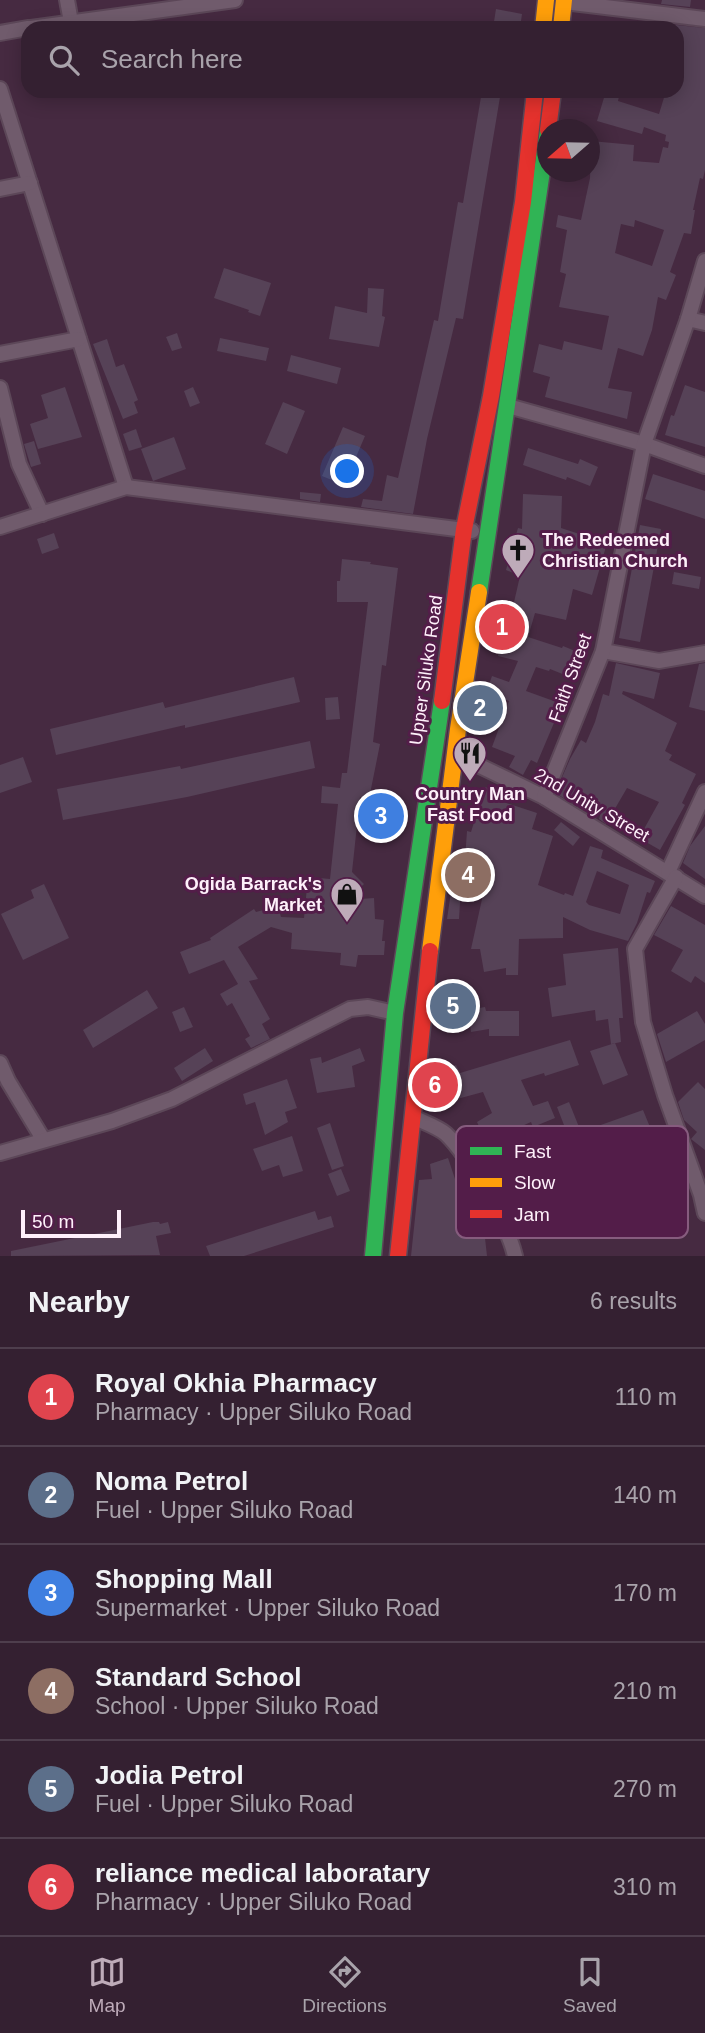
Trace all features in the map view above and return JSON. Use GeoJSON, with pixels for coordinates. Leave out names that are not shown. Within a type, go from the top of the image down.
{"type":"FeatureCollection","features":[{"type":"Feature","properties":{"kind":"main road"},"geometry":{"type":"LineString","coordinates":[[544,21],[546,0]]}},
{"type":"Feature","properties":{"kind":"main road"},"geometry":{"type":"LineString","coordinates":[[562,21],[564,1]]}},
{"type":"Feature","properties":{"kind":"main road","name":"Upper Siluko Road"},"geometry":{"type":"LineString","coordinates":[[373,1256],[396,1013],[438,730],[464,528],[491,396],[523,202],[535,98]]}},
{"type":"Feature","properties":{"kind":"main road"},"geometry":{"type":"LineString","coordinates":[[549,119],[552,98]]}},
{"type":"Feature","properties":{"kind":"main road"},"geometry":{"type":"LineString","coordinates":[[398,1256],[424,997],[455,754],[540,182]]}},
{"type":"Feature","properties":{"kind":"street"},"geometry":{"type":"LineString","coordinates":[[67,0],[71,21]]}},
{"type":"Feature","properties":{"kind":"street"},"geometry":{"type":"LineString","coordinates":[[78,21],[235,0]]}},
{"type":"Feature","properties":{"kind":"street"},"geometry":{"type":"LineString","coordinates":[[564,1],[705,19]]}},
{"type":"Feature","properties":{"kind":"street"},"geometry":{"type":"LineString","coordinates":[[0,33],[21,29]]}},
{"type":"Feature","properties":{"kind":"street"},"geometry":{"type":"LineString","coordinates":[[0,89],[126,487]]}},
{"type":"Feature","properties":{"kind":"street"},"geometry":{"type":"LineString","coordinates":[[0,189],[30,183]]}},
{"type":"Feature","properties":{"kind":"street","name":"Faith Street"},"geometry":{"type":"LineString","coordinates":[[544,797],[603,651],[645,444],[705,261]]}},
{"type":"Feature","properties":{"kind":"street"},"geometry":{"type":"LineString","coordinates":[[688,319],[705,323]]}},
{"type":"Feature","properties":{"kind":"street"},"geometry":{"type":"LineString","coordinates":[[0,354],[79,338]]}},
{"type":"Feature","properties":{"kind":"street"},"geometry":{"type":"LineString","coordinates":[[0,388],[19,464],[42,514]]}},
{"type":"Feature","properties":{"kind":"street"},"geometry":{"type":"LineString","coordinates":[[508,406],[645,444],[705,466]]}},
{"type":"Feature","properties":{"kind":"street"},"geometry":{"type":"LineString","coordinates":[[0,527],[126,487],[464,528],[486,536]]}},
{"type":"Feature","properties":{"kind":"street"},"geometry":{"type":"LineString","coordinates":[[603,651],[659,661],[705,653]]}},
{"type":"Feature","properties":{"kind":"street","name":"2nd Unity Street"},"geometry":{"type":"LineString","coordinates":[[455,754],[544,797],[705,896]]}},
{"type":"Feature","properties":{"kind":"street"},"geometry":{"type":"LineString","coordinates":[[677,1126],[643,1022],[635,949],[672,874],[705,792]]}},
{"type":"Feature","properties":{"kind":"street"},"geometry":{"type":"LineString","coordinates":[[0,1153],[112,1121],[172,1099],[350,1009],[368,1007],[396,1013]]}},
{"type":"Feature","properties":{"kind":"street"},"geometry":{"type":"LineString","coordinates":[[0,1063],[43,1139]]}},
{"type":"Feature","properties":{"kind":"street"},"geometry":{"type":"LineString","coordinates":[[413,1117],[445,1133],[456,1147]]}},
{"type":"Feature","properties":{"kind":"street"},"geometry":{"type":"LineString","coordinates":[[688,1157],[705,1213]]}},
{"type":"Feature","properties":{"kind":"street"},"geometry":{"type":"LineString","coordinates":[[509,1238],[515,1256]]}},
{"type":"Feature","properties":{"kind":"building"},"geometry":{"type":"Polygon","coordinates":[[[662,0],[691,0],[690,7],[661,4],[662,0]]]}},
{"type":"Feature","properties":{"kind":"building"},"geometry":{"type":"Polygon","coordinates":[[[496,9],[522,14],[521,21],[494,21],[496,9]]]}},
{"type":"Feature","properties":{"kind":"building"},"geometry":{"type":"Polygon","coordinates":[[[684,26],[705,28],[705,170],[703,179],[700,178],[693,210],[691,234],[684,233],[670,272],[676,275],[666,300],[658,297],[652,330],[643,356],[618,348],[608,388],[632,392],[627,419],[545,397],[550,377],[533,372],[539,344],[562,350],[564,341],[602,350],[609,316],[559,307],[566,274],[560,272],[567,230],[556,227],[558,215],[581,220],[589,182],[600,182],[600,142],[634,145],[633,161],[659,163],[663,147],[668,148],[666,135],[644,127],[642,134],[600,122],[598,119],[604,98],[619,98],[618,101],[659,114],[664,98],[684,98],[684,26]],[[635,220],[634,227],[621,224],[615,253],[652,266],[664,230],[635,220]]]}},
{"type":"Feature","properties":{"kind":"building"},"geometry":{"type":"Polygon","coordinates":[[[481,98],[500,98],[463,319],[456,318],[427,439],[413,514],[361,507],[363,499],[382,501],[387,475],[398,478],[434,320],[438,321],[458,202],[463,203],[481,98]]]}},
{"type":"Feature","properties":{"kind":"building"},"geometry":{"type":"Polygon","coordinates":[[[224,268],[271,283],[260,316],[214,298],[224,268]]]}},
{"type":"Feature","properties":{"kind":"building"},"geometry":{"type":"Polygon","coordinates":[[[368,288],[384,289],[382,316],[385,317],[379,347],[329,339],[335,306],[367,313],[368,288]]]}},
{"type":"Feature","properties":{"kind":"building"},"geometry":{"type":"Polygon","coordinates":[[[177,333],[182,348],[172,351],[166,337],[177,333]]]}},
{"type":"Feature","properties":{"kind":"building"},"geometry":{"type":"Polygon","coordinates":[[[220,338],[269,348],[266,361],[217,351],[220,338]]]}},
{"type":"Feature","properties":{"kind":"building"},"geometry":{"type":"Polygon","coordinates":[[[107,339],[116,367],[124,364],[138,400],[134,402],[138,413],[123,419],[93,344],[107,339]]]}},
{"type":"Feature","properties":{"kind":"building"},"geometry":{"type":"Polygon","coordinates":[[[291,355],[341,368],[337,384],[287,371],[291,355]]]}},
{"type":"Feature","properties":{"kind":"building"},"geometry":{"type":"Polygon","coordinates":[[[685,385],[705,392],[705,447],[665,435],[685,385]]]}},
{"type":"Feature","properties":{"kind":"building"},"geometry":{"type":"Polygon","coordinates":[[[65,387],[82,437],[38,449],[30,424],[48,418],[41,395],[65,387]]]}},
{"type":"Feature","properties":{"kind":"building"},"geometry":{"type":"Polygon","coordinates":[[[193,387],[200,403],[190,407],[184,391],[193,387]]]}},
{"type":"Feature","properties":{"kind":"building"},"geometry":{"type":"Polygon","coordinates":[[[283,402],[305,411],[287,454],[265,444],[283,402]]]}},
{"type":"Feature","properties":{"kind":"building"},"geometry":{"type":"Polygon","coordinates":[[[343,427],[365,436],[344,485],[322,476],[343,427]]]}},
{"type":"Feature","properties":{"kind":"building"},"geometry":{"type":"Polygon","coordinates":[[[136,429],[142,447],[129,451],[123,434],[136,429]]]}},
{"type":"Feature","properties":{"kind":"building"},"geometry":{"type":"Polygon","coordinates":[[[174,437],[186,469],[153,481],[141,449],[174,437]]]}},
{"type":"Feature","properties":{"kind":"building"},"geometry":{"type":"Polygon","coordinates":[[[34,441],[41,464],[31,467],[24,444],[34,441]]]}},
{"type":"Feature","properties":{"kind":"building"},"geometry":{"type":"Polygon","coordinates":[[[528,448],[578,464],[580,459],[598,467],[590,486],[523,465],[528,448]]]}},
{"type":"Feature","properties":{"kind":"building"},"geometry":{"type":"Polygon","coordinates":[[[653,474],[705,491],[705,519],[645,499],[653,474]]]}},
{"type":"Feature","properties":{"kind":"building"},"geometry":{"type":"Polygon","coordinates":[[[300,492],[321,494],[320,502],[300,499],[300,492]]]}},
{"type":"Feature","properties":{"kind":"building"},"geometry":{"type":"Polygon","coordinates":[[[523,494],[562,496],[561,528],[607,543],[592,595],[573,589],[566,620],[535,613],[528,637],[585,655],[575,679],[550,669],[549,671],[536,667],[526,691],[562,704],[537,763],[531,760],[523,775],[509,767],[515,756],[492,747],[509,701],[486,693],[492,676],[509,682],[518,661],[498,656],[507,609],[512,611],[520,576],[506,570],[518,528],[522,529],[523,494]]]}},
{"type":"Feature","properties":{"kind":"building"},"geometry":{"type":"Polygon","coordinates":[[[640,525],[661,529],[640,642],[619,638],[640,525]]]}},
{"type":"Feature","properties":{"kind":"building"},"geometry":{"type":"Polygon","coordinates":[[[54,533],[59,548],[42,554],[37,539],[54,533]]]}},
{"type":"Feature","properties":{"kind":"building"},"geometry":{"type":"Polygon","coordinates":[[[342,559],[398,568],[373,742],[380,744],[369,799],[360,797],[352,872],[364,884],[347,900],[374,898],[375,919],[384,920],[384,955],[358,955],[356,967],[340,965],[341,953],[291,949],[292,933],[271,927],[238,947],[258,979],[249,981],[270,1019],[262,1024],[270,1039],[251,1048],[245,1039],[250,1036],[232,1003],[227,1006],[220,994],[238,984],[224,960],[189,974],[180,952],[211,940],[210,938],[254,909],[256,912],[278,906],[281,917],[304,918],[308,877],[330,879],[338,804],[321,803],[322,786],[340,788],[342,773],[347,773],[368,602],[337,602],[337,581],[340,581],[342,559]]]}},
{"type":"Feature","properties":{"kind":"building"},"geometry":{"type":"Polygon","coordinates":[[[674,572],[701,577],[699,589],[672,584],[674,572]]]}},
{"type":"Feature","properties":{"kind":"building"},"geometry":{"type":"Polygon","coordinates":[[[616,663],[660,673],[654,699],[623,691],[622,694],[677,723],[665,751],[672,755],[669,760],[696,774],[682,803],[685,805],[660,850],[639,838],[659,802],[627,788],[606,824],[599,819],[601,812],[596,818],[557,794],[563,784],[560,782],[570,759],[581,740],[586,743],[603,694],[609,696],[616,663]]]}},
{"type":"Feature","properties":{"kind":"building"},"geometry":{"type":"Polygon","coordinates":[[[705,663],[705,711],[689,707],[699,664],[705,663]]]}},
{"type":"Feature","properties":{"kind":"building"},"geometry":{"type":"Polygon","coordinates":[[[294,677],[300,702],[56,755],[50,729],[163,702],[165,708],[294,677]]]}},
{"type":"Feature","properties":{"kind":"building"},"geometry":{"type":"Polygon","coordinates":[[[338,697],[340,719],[326,720],[325,698],[338,697]]]}},
{"type":"Feature","properties":{"kind":"building"},"geometry":{"type":"Polygon","coordinates":[[[310,741],[315,768],[187,797],[63,820],[57,789],[180,766],[181,769],[310,741]]]}},
{"type":"Feature","properties":{"kind":"building"},"geometry":{"type":"Polygon","coordinates":[[[23,757],[32,782],[0,793],[0,765],[23,757]]]}},
{"type":"Feature","properties":{"kind":"building"},"geometry":{"type":"Polygon","coordinates":[[[485,787],[506,794],[503,802],[537,813],[532,829],[553,836],[538,885],[573,896],[590,846],[603,850],[601,858],[655,881],[650,893],[647,892],[628,941],[590,930],[563,917],[563,938],[519,939],[518,975],[506,975],[506,968],[484,972],[480,949],[471,949],[486,881],[465,882],[464,874],[467,831],[471,832],[485,787]],[[597,871],[586,902],[620,914],[629,885],[597,871]]]}},
{"type":"Feature","properties":{"kind":"building"},"geometry":{"type":"Polygon","coordinates":[[[561,822],[580,837],[573,846],[554,830],[561,822]]]}},
{"type":"Feature","properties":{"kind":"building"},"geometry":{"type":"Polygon","coordinates":[[[705,826],[705,879],[683,863],[690,846],[705,826]]]}},
{"type":"Feature","properties":{"kind":"building"},"geometry":{"type":"Polygon","coordinates":[[[44,884],[69,938],[23,960],[1,914],[34,898],[31,890],[44,884]]]}},
{"type":"Feature","properties":{"kind":"building"},"geometry":{"type":"Polygon","coordinates":[[[452,885],[461,886],[459,919],[447,919],[452,885]]]}},
{"type":"Feature","properties":{"kind":"building"},"geometry":{"type":"Polygon","coordinates":[[[671,906],[705,925],[705,983],[695,976],[691,983],[671,971],[683,950],[654,935],[671,906]]]}},
{"type":"Feature","properties":{"kind":"building"},"geometry":{"type":"Polygon","coordinates":[[[618,948],[623,1018],[619,1018],[621,1042],[611,1044],[608,1019],[596,1021],[595,1010],[552,1017],[548,988],[566,985],[563,954],[618,948]]]}},
{"type":"Feature","properties":{"kind":"building"},"geometry":{"type":"Polygon","coordinates":[[[147,990],[158,1008],[93,1048],[83,1030],[147,990]]]}},
{"type":"Feature","properties":{"kind":"building"},"geometry":{"type":"Polygon","coordinates":[[[184,1007],[193,1027],[180,1032],[172,1012],[184,1007]]]}},
{"type":"Feature","properties":{"kind":"building"},"geometry":{"type":"Polygon","coordinates":[[[485,1007],[486,1011],[519,1011],[519,1036],[489,1036],[489,1029],[471,1032],[468,1010],[485,1007]]]}},
{"type":"Feature","properties":{"kind":"building"},"geometry":{"type":"Polygon","coordinates":[[[697,1011],[705,1024],[705,1040],[666,1062],[657,1034],[697,1011]]]}},
{"type":"Feature","properties":{"kind":"building"},"geometry":{"type":"Polygon","coordinates":[[[570,1040],[579,1065],[545,1076],[544,1073],[521,1080],[533,1106],[548,1101],[555,1118],[535,1126],[531,1122],[522,1126],[479,1126],[477,1122],[492,1113],[483,1092],[457,1099],[456,1095],[447,1099],[436,1073],[456,1065],[460,1073],[570,1040]]]}},
{"type":"Feature","properties":{"kind":"building"},"geometry":{"type":"Polygon","coordinates":[[[615,1043],[628,1075],[603,1085],[590,1051],[615,1043]]]}},
{"type":"Feature","properties":{"kind":"building"},"geometry":{"type":"Polygon","coordinates":[[[205,1048],[213,1061],[182,1081],[174,1068],[205,1048]]]}},
{"type":"Feature","properties":{"kind":"building"},"geometry":{"type":"Polygon","coordinates":[[[360,1048],[365,1061],[352,1066],[355,1087],[317,1093],[310,1059],[321,1057],[322,1063],[360,1048]]]}},
{"type":"Feature","properties":{"kind":"building"},"geometry":{"type":"Polygon","coordinates":[[[287,1079],[297,1108],[285,1112],[288,1122],[265,1135],[255,1102],[246,1105],[243,1094],[287,1079]]]}},
{"type":"Feature","properties":{"kind":"building"},"geometry":{"type":"Polygon","coordinates":[[[698,1082],[705,1089],[705,1150],[691,1139],[697,1132],[684,1120],[678,1102],[698,1082]]]}},
{"type":"Feature","properties":{"kind":"building"},"geometry":{"type":"Polygon","coordinates":[[[569,1102],[579,1126],[564,1126],[557,1107],[569,1102]]]}},
{"type":"Feature","properties":{"kind":"building"},"geometry":{"type":"Polygon","coordinates":[[[643,1110],[650,1126],[598,1126],[643,1110]]]}},
{"type":"Feature","properties":{"kind":"building"},"geometry":{"type":"Polygon","coordinates":[[[330,1123],[344,1166],[332,1170],[317,1128],[330,1123]]]}},
{"type":"Feature","properties":{"kind":"building"},"geometry":{"type":"Polygon","coordinates":[[[292,1136],[303,1171],[283,1177],[279,1165],[262,1171],[253,1149],[292,1136]]]}},
{"type":"Feature","properties":{"kind":"building"},"geometry":{"type":"Polygon","coordinates":[[[448,1158],[456,1182],[456,1238],[485,1238],[487,1256],[411,1256],[419,1180],[432,1179],[430,1164],[448,1158]]]}},
{"type":"Feature","properties":{"kind":"building"},"geometry":{"type":"Polygon","coordinates":[[[341,1169],[350,1191],[337,1196],[328,1174],[341,1169]]]}},
{"type":"Feature","properties":{"kind":"building"},"geometry":{"type":"Polygon","coordinates":[[[315,1211],[318,1220],[331,1216],[334,1227],[244,1256],[210,1256],[206,1246],[315,1211]]]}},
{"type":"Feature","properties":{"kind":"building"},"geometry":{"type":"Polygon","coordinates":[[[153,1222],[168,1222],[171,1233],[156,1236],[160,1255],[11,1256],[11,1251],[153,1222]]]}},
{"type":"Feature","properties":{"kind":"traffic: fast"},"geometry":{"type":"LineString","coordinates":[[479,592],[540,182]]}},
{"type":"Feature","properties":{"kind":"traffic: fast"},"geometry":{"type":"LineString","coordinates":[[373,1256],[395,1013],[442,701]]}},
{"type":"Feature","properties":{"kind":"traffic: slow"},"geometry":{"type":"LineString","coordinates":[[544,21],[546,0]]}},
{"type":"Feature","properties":{"kind":"traffic: slow"},"geometry":{"type":"LineString","coordinates":[[562,21],[564,0]]}},
{"type":"Feature","properties":{"kind":"traffic: slow"},"geometry":{"type":"LineString","coordinates":[[430,951],[458,729],[479,592]]}},
{"type":"Feature","properties":{"kind":"traffic: jam"},"geometry":{"type":"LineString","coordinates":[[442,701],[464,529],[491,396],[523,202],[534,98]]}},
{"type":"Feature","properties":{"kind":"traffic: jam"},"geometry":{"type":"LineString","coordinates":[[549,119],[552,98]]}},
{"type":"Feature","properties":{"kind":"traffic: jam"},"geometry":{"type":"LineString","coordinates":[[398,1256],[430,951]]}},
{"type":"Feature","properties":{"kind":"place","name":"The Redeemed Christian Church"},"geometry":{"type":"Point","coordinates":[518,580]}},
{"type":"Feature","properties":{"kind":"place","name":"Royal Okhia Pharmacy"},"geometry":{"type":"Point","coordinates":[502,627]}},
{"type":"Feature","properties":{"kind":"place","name":"Noma Petrol"},"geometry":{"type":"Point","coordinates":[480,708]}},
{"type":"Feature","properties":{"kind":"place","name":"Country Man Fast Food"},"geometry":{"type":"Point","coordinates":[470,783]}},
{"type":"Feature","properties":{"kind":"place","name":"Shopping Mall"},"geometry":{"type":"Point","coordinates":[381,816]}},
{"type":"Feature","properties":{"kind":"place","name":"Standard School"},"geometry":{"type":"Point","coordinates":[468,875]}},
{"type":"Feature","properties":{"kind":"place","name":"Ogida Barrack's Market"},"geometry":{"type":"Point","coordinates":[347,924]}},
{"type":"Feature","properties":{"kind":"place","name":"Jodia Petrol"},"geometry":{"type":"Point","coordinates":[453,1006]}},
{"type":"Feature","properties":{"kind":"place","name":"reliance medical laboratary"},"geometry":{"type":"Point","coordinates":[435,1085]}}]}
